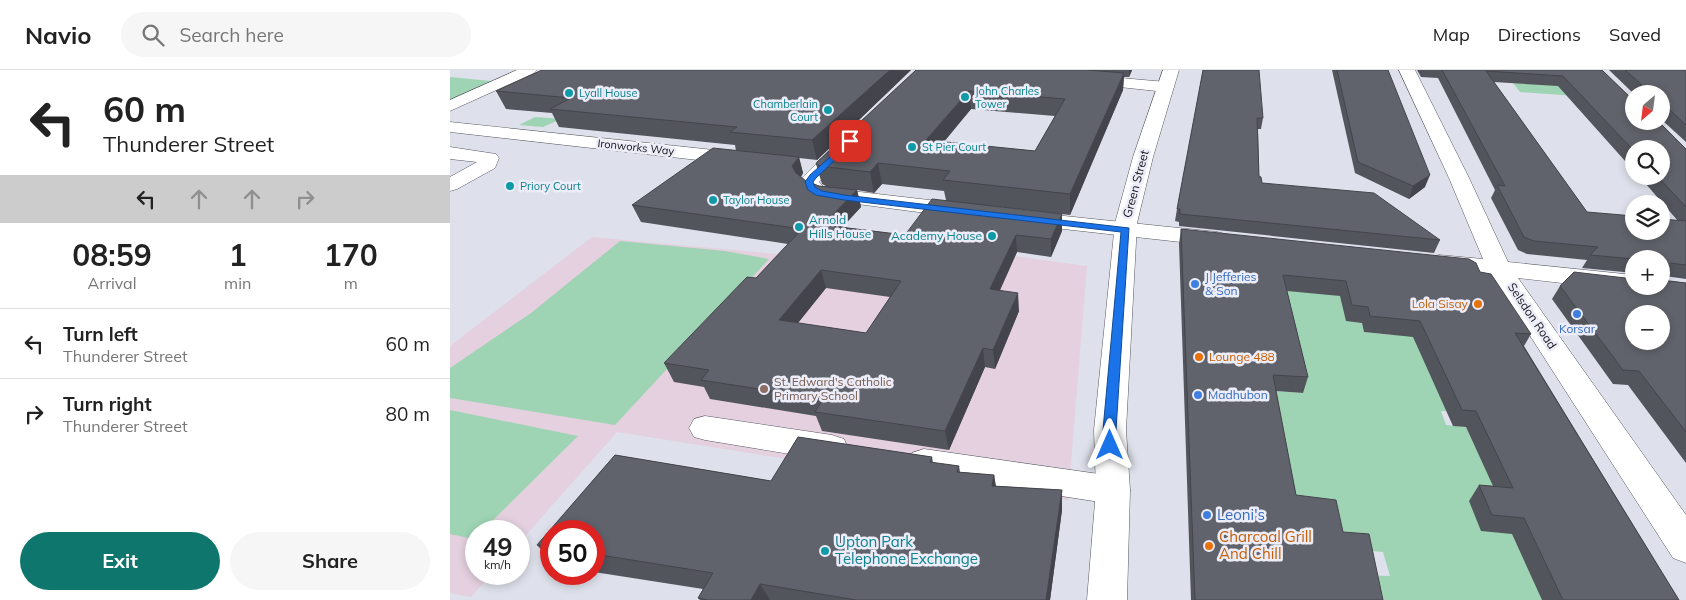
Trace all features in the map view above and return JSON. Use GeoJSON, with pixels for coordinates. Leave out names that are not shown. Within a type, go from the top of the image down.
{"type":"FeatureCollection","features":[{"type":"Feature","properties":{"kind":"street"},"geometry":{"type":"LineString","coordinates":[[450,106],[529,70]]}},
{"type":"Feature","properties":{"kind":"street","name":"Selsdon Road"},"geometry":{"type":"LineString","coordinates":[[1407,70],[1459,178],[1499,268],[1686,546]]}},
{"type":"Feature","properties":{"kind":"street"},"geometry":{"type":"LineString","coordinates":[[1068,78],[1168,79]]}},
{"type":"Feature","properties":{"kind":"street","name":"Green Street"},"geometry":{"type":"LineString","coordinates":[[1106,600],[1113,490],[1110,430],[1126,223],[1143,157],[1168,79]]}},
{"type":"Feature","properties":{"kind":"street","name":"Ironworks Way"},"geometry":{"type":"LineString","coordinates":[[450,127],[758,160]]}},
{"type":"Feature","properties":{"kind":"street"},"geometry":{"type":"LineString","coordinates":[[857,134],[809,182],[811,188],[819,193],[993,215],[1239,242]]}},
{"type":"Feature","properties":{"kind":"street"},"geometry":{"type":"LineString","coordinates":[[450,153],[489,158],[488,164],[450,185]]}},
{"type":"Feature","properties":{"kind":"street"},"geometry":{"type":"LineString","coordinates":[[796,165],[822,168]]}},
{"type":"Feature","properties":{"kind":"street"},"geometry":{"type":"LineString","coordinates":[[1422,260],[1625,282]]}},
{"type":"Feature","properties":{"kind":"street"},"geometry":{"type":"LineString","coordinates":[[705,428],[1113,490]]}},
{"type":"Feature","properties":{"kind":"shaded area","name":"St. Edward's Catholic Primary School"},"geometry":{"type":"Polygon","coordinates":[[[842,232],[1087,266],[1068,500],[1015,495],[617,432],[530,531],[530,520],[465,520],[465,585],[481,585],[471,597],[450,593],[450,346],[592,237],[798,256],[842,232]]]}},
{"type":"Feature","properties":{"kind":"green space"},"geometry":{"type":"Polygon","coordinates":[[[1503,70],[1533,83],[1545,85],[1557,83],[1590,97],[1520,92],[1503,70]]]}},
{"type":"Feature","properties":{"kind":"green space"},"geometry":{"type":"Polygon","coordinates":[[[450,77],[491,81],[450,101],[450,77]]]}},
{"type":"Feature","properties":{"kind":"green space"},"geometry":{"type":"Polygon","coordinates":[[[535,117],[561,119],[543,127],[519,125],[535,117]]]}},
{"type":"Feature","properties":{"kind":"green space"},"geometry":{"type":"Polygon","coordinates":[[[620,241],[725,251],[769,259],[615,425],[450,398],[450,368],[531,313],[620,241]]]}},
{"type":"Feature","properties":{"kind":"green space"},"geometry":{"type":"Polygon","coordinates":[[[1248,276],[1340,296],[1362,323],[1364,332],[1393,335],[1433,331],[1460,412],[1441,411],[1446,425],[1466,427],[1474,444],[1518,447],[1514,534],[1543,600],[1364,600],[1358,575],[1390,576],[1383,552],[1295,544],[1289,510],[1235,388],[1303,393],[1248,276]]]}},
{"type":"Feature","properties":{"kind":"green space"},"geometry":{"type":"Polygon","coordinates":[[[450,410],[578,436],[493,520],[465,520],[465,537],[450,534],[450,410]]]}},
{"type":"Feature","properties":{"kind":"building"},"geometry":{"type":"Polygon","coordinates":[[[542,70],[890,70],[812,140],[730,132],[737,127],[550,109],[571,98],[496,91],[542,70]]]}},
{"type":"Feature","properties":{"kind":"building"},"geometry":{"type":"Polygon","coordinates":[[[916,70],[1088,70],[1124,73],[1070,194],[943,180],[950,171],[878,163],[870,172],[820,166],[816,164],[916,70]],[[969,91],[926,140],[1035,151],[1065,99],[969,91]]]}},
{"type":"Feature","properties":{"kind":"building"},"geometry":{"type":"Polygon","coordinates":[[[1203,70],[1259,70],[1263,118],[1257,118],[1259,176],[1262,183],[1374,193],[1440,240],[1180,214],[1180,209],[1177,209],[1203,70]]]}},
{"type":"Feature","properties":{"kind":"building"},"geometry":{"type":"Polygon","coordinates":[[[1337,70],[1388,70],[1430,175],[1413,186],[1358,162],[1337,70]]]}},
{"type":"Feature","properties":{"kind":"building"},"geometry":{"type":"Polygon","coordinates":[[[1442,70],[1602,70],[1625,92],[1625,130],[1667,130],[1686,149],[1686,207],[1665,185],[1670,185],[1670,140],[1625,141],[1563,76],[1486,71],[1587,212],[1625,215],[1625,240],[1670,240],[1670,220],[1686,221],[1686,265],[1670,263],[1670,250],[1625,250],[1625,258],[1590,255],[1598,247],[1534,241],[1524,237],[1497,185],[1505,186],[1442,70]]]}},
{"type":"Feature","properties":{"kind":"building"},"geometry":{"type":"Polygon","coordinates":[[[1625,70],[1686,70],[1686,125],[1670,110],[1670,85],[1641,84],[1625,70]]]}},
{"type":"Feature","properties":{"kind":"building"},"geometry":{"type":"Polygon","coordinates":[[[713,148],[799,157],[792,166],[796,173],[806,181],[819,186],[857,190],[823,225],[905,235],[932,199],[1062,214],[1051,239],[1016,235],[990,289],[1018,293],[993,350],[983,348],[945,431],[815,412],[823,399],[701,380],[709,370],[664,363],[747,277],[756,278],[802,229],[632,205],[713,148]],[[821,270],[779,320],[866,333],[901,281],[821,270]]]}},
{"type":"Feature","properties":{"kind":"building"},"geometry":{"type":"Polygon","coordinates":[[[1181,229],[1469,259],[1476,263],[1480,272],[1491,274],[1531,334],[1515,333],[1679,600],[1563,600],[1524,518],[1492,515],[1479,485],[1513,488],[1476,411],[1462,410],[1420,321],[1370,316],[1368,307],[1352,305],[1346,281],[1283,275],[1308,377],[1273,375],[1296,495],[1336,500],[1343,532],[1369,534],[1383,600],[1195,600],[1181,229]]]}},
{"type":"Feature","properties":{"kind":"building"},"geometry":{"type":"Polygon","coordinates":[[[1574,272],[1625,278],[1625,295],[1670,295],[1670,281],[1686,283],[1686,432],[1639,371],[1623,370],[1560,286],[1574,272]]]}},
{"type":"Feature","properties":{"kind":"building","name":"Upton Park Telephone Exchange"},"geometry":{"type":"Polygon","coordinates":[[[798,437],[932,457],[930,462],[959,466],[957,472],[994,475],[992,486],[1062,490],[1046,600],[856,600],[760,584],[751,600],[708,600],[698,598],[713,573],[605,556],[605,520],[559,520],[615,455],[771,481],[798,437]]]}},
{"type":"Feature","properties":{"kind":"place","name":"Lyall House"},"geometry":{"type":"Point","coordinates":[569,93]}},
{"type":"Feature","properties":{"kind":"place","name":"John Charles Tower"},"geometry":{"type":"Point","coordinates":[965,97]}},
{"type":"Feature","properties":{"kind":"place","name":"Chamberlain Court"},"geometry":{"type":"Point","coordinates":[828,110]}},
{"type":"Feature","properties":{"kind":"place","name":"St Pier Court"},"geometry":{"type":"Point","coordinates":[912,147]}},
{"type":"Feature","properties":{"kind":"place","name":"Priory Court"},"geometry":{"type":"Point","coordinates":[510,186]}},
{"type":"Feature","properties":{"kind":"place","name":"Taylor House"},"geometry":{"type":"Point","coordinates":[713,200]}},
{"type":"Feature","properties":{"kind":"place","name":"Arnold Hills House"},"geometry":{"type":"Point","coordinates":[799,227]}},
{"type":"Feature","properties":{"kind":"place","name":"Academy House"},"geometry":{"type":"Point","coordinates":[992,236]}},
{"type":"Feature","properties":{"kind":"place","name":"J Jefferies & Son"},"geometry":{"type":"Point","coordinates":[1195,284]}},
{"type":"Feature","properties":{"kind":"place","name":"Lola Sisay"},"geometry":{"type":"Point","coordinates":[1478,304]}},
{"type":"Feature","properties":{"kind":"place","name":"Korsar"},"geometry":{"type":"Point","coordinates":[1577,314]}},
{"type":"Feature","properties":{"kind":"place","name":"Lounge 488"},"geometry":{"type":"Point","coordinates":[1199,357]}},
{"type":"Feature","properties":{"kind":"place","name":"St. Edward's Catholic Primary School"},"geometry":{"type":"Point","coordinates":[764,389]}},
{"type":"Feature","properties":{"kind":"place","name":"Madhubon"},"geometry":{"type":"Point","coordinates":[1198,395]}},
{"type":"Feature","properties":{"kind":"place","name":"Leoni's"},"geometry":{"type":"Point","coordinates":[1207,515]}},
{"type":"Feature","properties":{"kind":"place","name":"Charcoal Grill And Chill"},"geometry":{"type":"Point","coordinates":[1209,546]}},
{"type":"Feature","properties":{"kind":"place","name":"Upton Park Telephone Exchange"},"geometry":{"type":"Point","coordinates":[825,551]}},
{"type":"Feature","properties":{"kind":"route"},"geometry":{"type":"LineString","coordinates":[[850,141],[812,177],[809,182],[811,188],[819,193],[844,197],[1126,230],[1110,445]]}}]}
